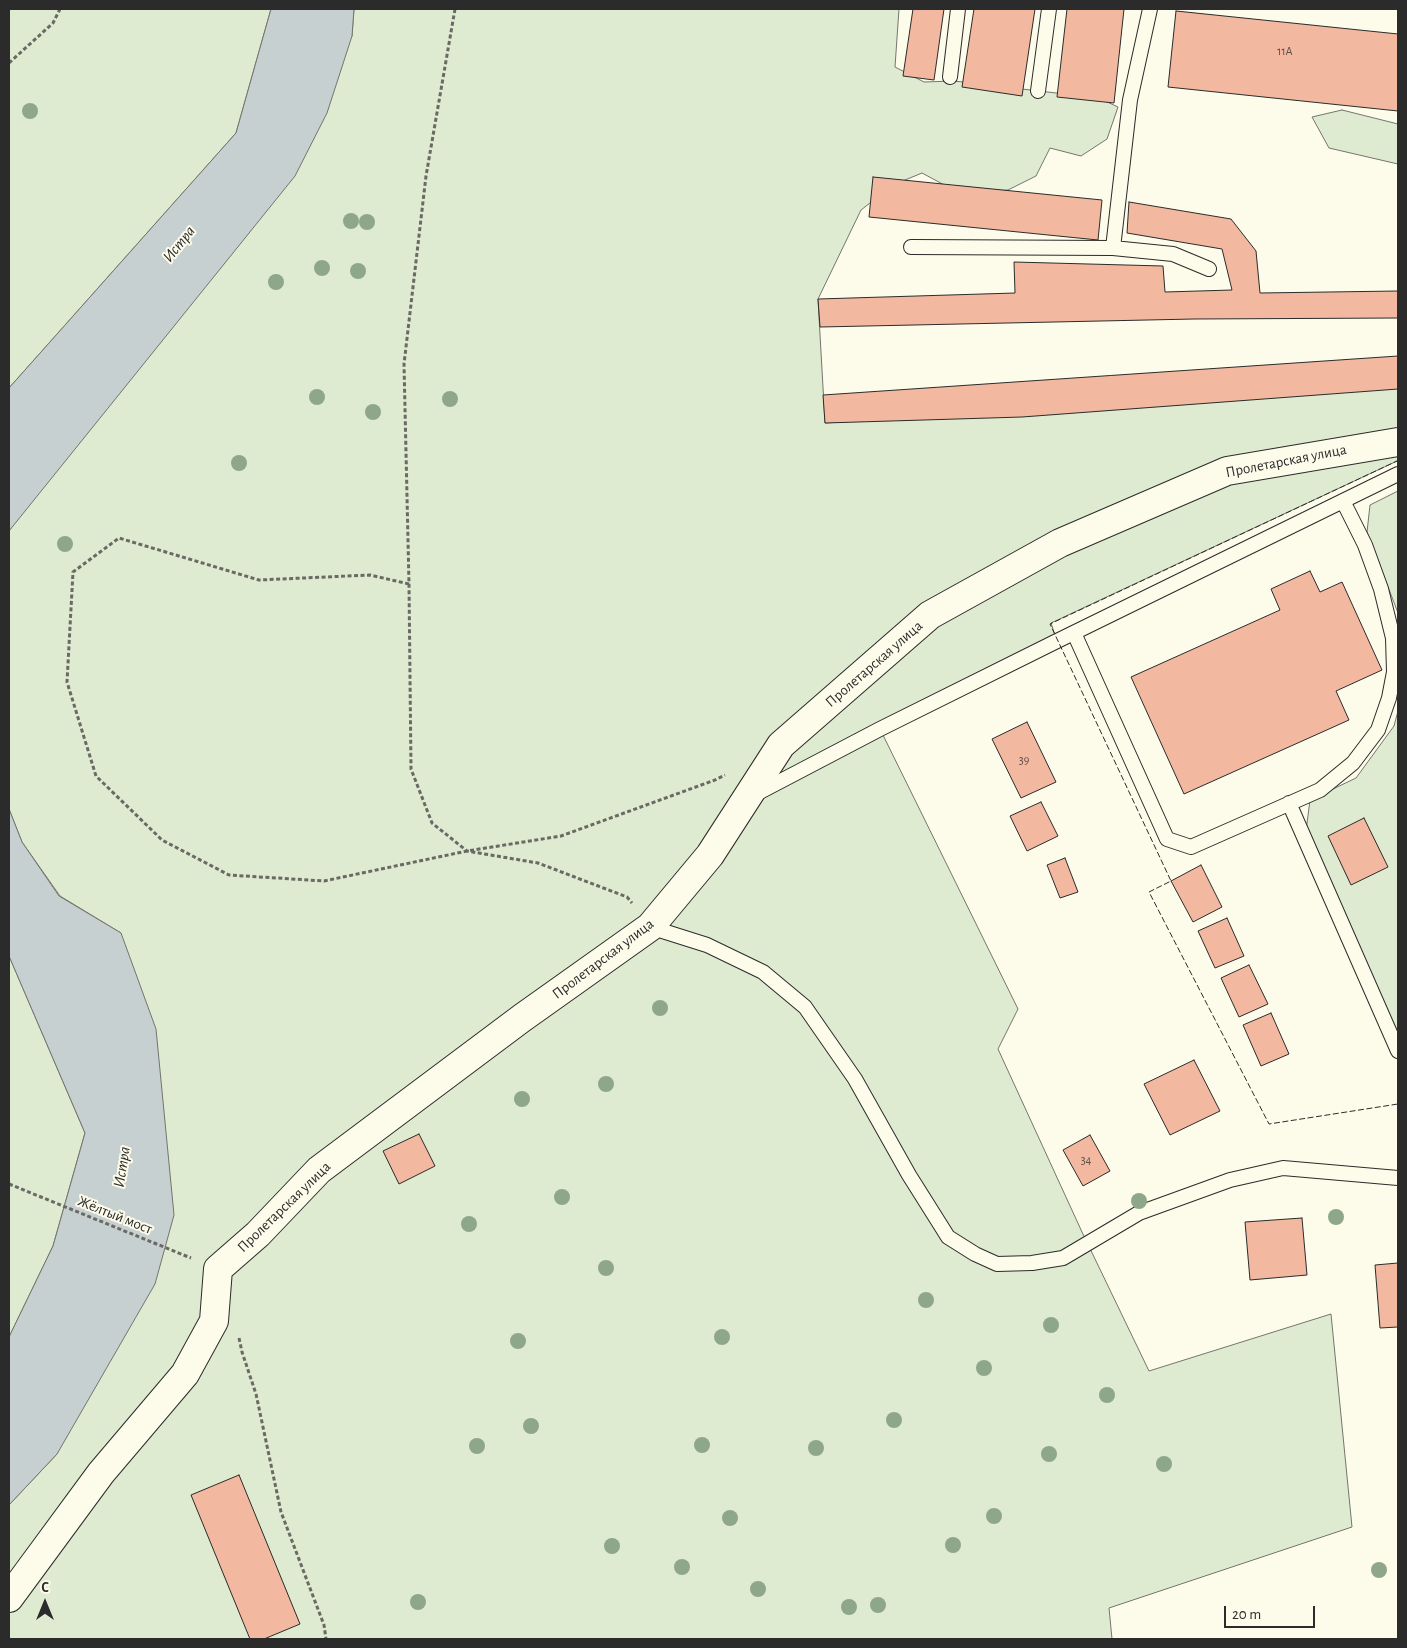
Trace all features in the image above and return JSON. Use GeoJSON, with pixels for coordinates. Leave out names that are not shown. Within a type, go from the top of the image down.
{"type":"FeatureCollection","features":[{"type":"Feature","properties":{"kind":"street","name":"Пролетарская улица"},"geometry":{"type":"LineString","coordinates":[[9,1598],[101,1474],[185,1374],[214,1321],[218,1269],[258,1234],[319,1170],[522,1018],[650,928],[710,856],[781,745],[930,615],[1060,543],[1227,471],[1398,442]]}},
{"type":"Feature","properties":{"kind":"lane"},"geometry":{"type":"LineString","coordinates":[[950,77],[958,9]]}},
{"type":"Feature","properties":{"kind":"lane"},"geometry":{"type":"LineString","coordinates":[[1038,91],[1049,9]]}},
{"type":"Feature","properties":{"kind":"lane"},"geometry":{"type":"LineString","coordinates":[[1113,248],[1130,100],[1150,9]]}},
{"type":"Feature","properties":{"kind":"lane"},"geometry":{"type":"LineString","coordinates":[[911,247],[1113,248],[1173,254],[1209,269]]}},
{"type":"Feature","properties":{"kind":"lane"},"geometry":{"type":"LineString","coordinates":[[746,799],[889,725],[1398,474]]}},
{"type":"Feature","properties":{"kind":"lane"},"geometry":{"type":"LineString","coordinates":[[1074,633],[1167,839],[1190,847],[1320,790],[1353,762],[1378,730],[1389,698],[1394,672],[1393,638],[1381,589],[1365,546],[1343,501]]}},
{"type":"Feature","properties":{"kind":"lane"},"geometry":{"type":"LineString","coordinates":[[1289,803],[1398,1051]]}},
{"type":"Feature","properties":{"kind":"lane"},"geometry":{"type":"LineString","coordinates":[[650,928],[707,945],[763,972],[805,1007],[855,1079],[909,1175],[948,1237],[975,1254],[997,1264],[1032,1263],[1063,1258],[1139,1213],[1230,1180],[1283,1168],[1398,1178]]}},
{"type":"Feature","properties":{"kind":"path"},"geometry":{"type":"LineString","coordinates":[[9,63],[53,23],[60,9]]}},
{"type":"Feature","properties":{"kind":"path"},"geometry":{"type":"LineString","coordinates":[[455,9],[426,176],[404,364],[411,769],[432,823],[466,851],[538,863],[628,897],[650,928]]}},
{"type":"Feature","properties":{"kind":"path"},"geometry":{"type":"LineString","coordinates":[[409,584],[370,575],[260,580],[120,538],[73,572],[67,682],[96,776],[162,840],[229,875],[324,881],[466,851],[561,836],[715,780],[732,772]]}},
{"type":"Feature","properties":{"kind":"path","name":"Жёлтый мост"},"geometry":{"type":"LineString","coordinates":[[9,1184],[194,1260]]}},
{"type":"Feature","properties":{"kind":"path"},"geometry":{"type":"LineString","coordinates":[[238,1335],[256,1394],[281,1512],[324,1625],[326,1639]]}},
{"type":"Feature","properties":{"kind":"green space"},"geometry":{"type":"Polygon","coordinates":[[[9,9],[271,9],[236,133],[9,388],[9,9]]]}},
{"type":"Feature","properties":{"kind":"green space"},"geometry":{"type":"Polygon","coordinates":[[[354,9],[899,9],[895,67],[924,82],[954,81],[1056,93],[1088,93],[1118,107],[1107,139],[1081,156],[1050,148],[1036,176],[1008,190],[979,192],[950,188],[922,173],[893,185],[861,210],[818,299],[825,423],[1398,386],[1398,463],[1397,461],[1051,623],[1057,641],[880,729],[1018,1009],[998,1049],[1082,1232],[1149,1371],[1331,1314],[1352,1527],[1109,1608],[1112,1639],[9,1639],[9,1505],[57,1454],[121,933],[60,896],[22,842],[9,809],[9,531],[352,36],[354,9]]]}},
{"type":"Feature","properties":{"kind":"green space"},"geometry":{"type":"Polygon","coordinates":[[[1342,110],[1398,124],[1398,164],[1329,148],[1312,117],[1342,110]]]}},
{"type":"Feature","properties":{"kind":"green space"},"geometry":{"type":"Polygon","coordinates":[[[1398,491],[1398,613],[1367,532],[1370,505],[1398,491]]]}},
{"type":"Feature","properties":{"kind":"green space"},"geometry":{"type":"Polygon","coordinates":[[[1398,711],[1398,1033],[1306,831],[1310,800],[1356,778],[1394,726],[1398,711]]]}},
{"type":"Feature","properties":{"kind":"green space"},"geometry":{"type":"Polygon","coordinates":[[[9,956],[85,1133],[53,1246],[9,1337],[9,956]]]}},
{"type":"Feature","properties":{"kind":"water","name":"Истра"},"geometry":{"type":"Polygon","coordinates":[[[271,9],[354,9],[352,36],[327,113],[295,176],[9,531],[9,388],[236,133],[271,9]]]}},
{"type":"Feature","properties":{"kind":"water","name":"Истра"},"geometry":{"type":"Polygon","coordinates":[[[9,809],[22,842],[59,896],[121,933],[156,1029],[174,1215],[155,1284],[57,1454],[9,1505],[9,1337],[53,1246],[85,1133],[9,956],[9,809]]]}},
{"type":"Feature","properties":{"kind":"building"},"geometry":{"type":"Polygon","coordinates":[[[913,9],[944,9],[934,80],[903,76],[913,9]]]}},
{"type":"Feature","properties":{"kind":"building"},"geometry":{"type":"Polygon","coordinates":[[[974,9],[1035,9],[1022,96],[962,87],[974,9]]]}},
{"type":"Feature","properties":{"kind":"building"},"geometry":{"type":"Polygon","coordinates":[[[1067,9],[1124,9],[1114,103],[1057,97],[1067,9]]]}},
{"type":"Feature","properties":{"kind":"building"},"geometry":{"type":"Polygon","coordinates":[[[1176,11],[1398,34],[1398,111],[1168,87],[1176,11]]]}},
{"type":"Feature","properties":{"kind":"building"},"geometry":{"type":"Polygon","coordinates":[[[873,177],[1102,200],[1098,240],[869,217],[873,177]]]}},
{"type":"Feature","properties":{"kind":"building"},"geometry":{"type":"Polygon","coordinates":[[[1129,202],[1231,219],[1256,251],[1260,293],[1398,291],[1398,318],[1194,319],[820,327],[818,299],[1015,293],[1014,262],[1163,266],[1165,292],[1232,290],[1222,249],[1127,233],[1129,202]]]}},
{"type":"Feature","properties":{"kind":"building"},"geometry":{"type":"Polygon","coordinates":[[[1398,356],[1398,389],[1022,417],[825,423],[823,395],[1398,356]]]}},
{"type":"Feature","properties":{"kind":"building"},"geometry":{"type":"Polygon","coordinates":[[[1310,571],[1320,592],[1342,582],[1382,670],[1336,691],[1349,720],[1184,794],[1131,677],[1280,610],[1271,589],[1310,571]]]}},
{"type":"Feature","properties":{"kind":"building"},"geometry":{"type":"Polygon","coordinates":[[[1027,722],[1056,782],[1021,798],[992,739],[1027,722]]]}},
{"type":"Feature","properties":{"kind":"building"},"geometry":{"type":"Polygon","coordinates":[[[1041,802],[1058,836],[1027,851],[1010,816],[1041,802]]]}},
{"type":"Feature","properties":{"kind":"building"},"geometry":{"type":"Polygon","coordinates":[[[1364,818],[1388,867],[1351,885],[1328,836],[1364,818]]]}},
{"type":"Feature","properties":{"kind":"building"},"geometry":{"type":"Polygon","coordinates":[[[1065,858],[1078,892],[1060,898],[1047,865],[1065,858]]]}},
{"type":"Feature","properties":{"kind":"building"},"geometry":{"type":"Polygon","coordinates":[[[1201,865],[1222,907],[1193,922],[1171,881],[1201,865]]]}},
{"type":"Feature","properties":{"kind":"building"},"geometry":{"type":"Polygon","coordinates":[[[1227,918],[1244,956],[1215,968],[1198,931],[1227,918]]]}},
{"type":"Feature","properties":{"kind":"building"},"geometry":{"type":"Polygon","coordinates":[[[1249,965],[1268,1004],[1239,1017],[1221,978],[1249,965]]]}},
{"type":"Feature","properties":{"kind":"building"},"geometry":{"type":"Polygon","coordinates":[[[1271,1013],[1289,1054],[1261,1066],[1243,1025],[1271,1013]]]}},
{"type":"Feature","properties":{"kind":"building"},"geometry":{"type":"Polygon","coordinates":[[[1194,1060],[1220,1111],[1170,1135],[1144,1084],[1194,1060]]]}},
{"type":"Feature","properties":{"kind":"building"},"geometry":{"type":"Polygon","coordinates":[[[419,1134],[435,1166],[399,1184],[383,1151],[419,1134]]]}},
{"type":"Feature","properties":{"kind":"building"},"geometry":{"type":"Polygon","coordinates":[[[1090,1135],[1110,1171],[1083,1186],[1063,1150],[1090,1135]]]}},
{"type":"Feature","properties":{"kind":"building"},"geometry":{"type":"Polygon","coordinates":[[[1302,1218],[1307,1275],[1250,1280],[1245,1222],[1302,1218]]]}},
{"type":"Feature","properties":{"kind":"building"},"geometry":{"type":"Polygon","coordinates":[[[1398,1263],[1398,1327],[1380,1328],[1375,1265],[1398,1263]]]}},
{"type":"Feature","properties":{"kind":"building"},"geometry":{"type":"Polygon","coordinates":[[[239,1475],[300,1624],[264,1639],[250,1639],[191,1495],[239,1475]]]}},
{"type":"Feature","properties":{"kind":"fence"},"geometry":{"type":"LineString","coordinates":[[1398,463],[1397,461],[1050,624],[1171,881],[1149,892],[1269,1124],[1398,1104]]}}]}
